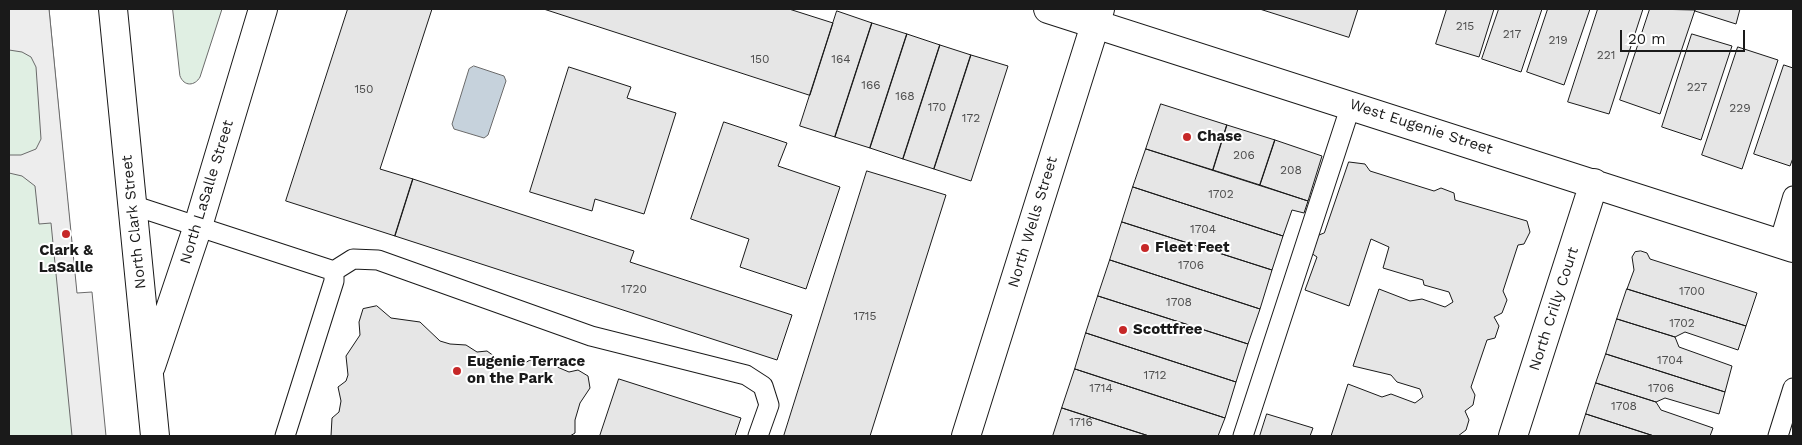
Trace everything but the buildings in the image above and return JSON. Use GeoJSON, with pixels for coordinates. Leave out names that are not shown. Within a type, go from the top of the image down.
{"type":"FeatureCollection","features":[{"type":"Feature","properties":{"kind":"street","name":"North Clark Street"},"geometry":{"type":"LineString","coordinates":[[113,9],[155,436]]}},
{"type":"Feature","properties":{"kind":"street","name":"North LaSalle Street"},"geometry":{"type":"LineString","coordinates":[[149,374],[198,226],[263,9]]}},
{"type":"Feature","properties":{"kind":"street","name":"West Eugenie Street"},"geometry":{"type":"LineString","coordinates":[[1048,9],[1098,16],[1351,105],[1786,245]]}},
{"type":"Feature","properties":{"kind":"street","name":"North Wells Street"},"geometry":{"type":"LineString","coordinates":[[966,436],[1098,16]]}},
{"type":"Feature","properties":{"kind":"street","name":"North Crilly Court"},"geometry":{"type":"LineString","coordinates":[[1513,436],[1594,182]]}},
{"type":"Feature","properties":{"kind":"lane"},"geometry":{"type":"LineString","coordinates":[[1243,436],[1351,105]]}},
{"type":"Feature","properties":{"kind":"lane"},"geometry":{"type":"LineString","coordinates":[[1786,245],[1793,196]]}},
{"type":"Feature","properties":{"kind":"lane"},"geometry":{"type":"LineString","coordinates":[[132,205],[334,271]]}},
{"type":"Feature","properties":{"kind":"lane"},"geometry":{"type":"LineString","coordinates":[[334,271],[353,259],[378,260],[591,336],[746,375],[762,386],[769,405],[758,436]]}},
{"type":"Feature","properties":{"kind":"lane"},"geometry":{"type":"LineString","coordinates":[[286,436],[334,281],[334,271]]}},
{"type":"Feature","properties":{"kind":"lane"},"geometry":{"type":"LineString","coordinates":[[1778,436],[1793,388]]}},
{"type":"Feature","properties":{"kind":"green space"},"geometry":{"type":"Polygon","coordinates":[[[9,9],[49,9],[90,436],[9,436],[9,9]]]}},
{"type":"Feature","properties":{"kind":"green space"},"geometry":{"type":"Polygon","coordinates":[[[173,9],[222,9],[200,77],[193,84],[187,84],[180,76],[173,9]]]}},
{"type":"Feature","properties":{"kind":"shaded area"},"geometry":{"type":"Polygon","coordinates":[[[9,9],[49,9],[77,293],[92,292],[106,436],[72,436],[51,223],[39,224],[35,186],[22,176],[9,173],[9,155],[21,155],[36,149],[41,139],[36,67],[31,57],[22,52],[9,50],[9,9]]]}},
{"type":"Feature","properties":{"kind":"shaded area"},"geometry":{"type":"Polygon","coordinates":[[[474,66],[504,76],[506,81],[488,135],[484,138],[454,129],[452,124],[469,69],[474,66]]]}},
{"type":"Feature","properties":{"kind":"place","name":"Chase"},"geometry":{"type":"Point","coordinates":[1187,137]}},
{"type":"Feature","properties":{"kind":"place","name":"Clark & LaSalle"},"geometry":{"type":"Point","coordinates":[66,234]}},
{"type":"Feature","properties":{"kind":"place","name":"Fleet Feet"},"geometry":{"type":"Point","coordinates":[1145,248]}},
{"type":"Feature","properties":{"kind":"place","name":"Scottfree"},"geometry":{"type":"Point","coordinates":[1123,330]}},
{"type":"Feature","properties":{"kind":"place","name":"Eugenie Terrace on the Park"},"geometry":{"type":"Point","coordinates":[457,371]}}]}
